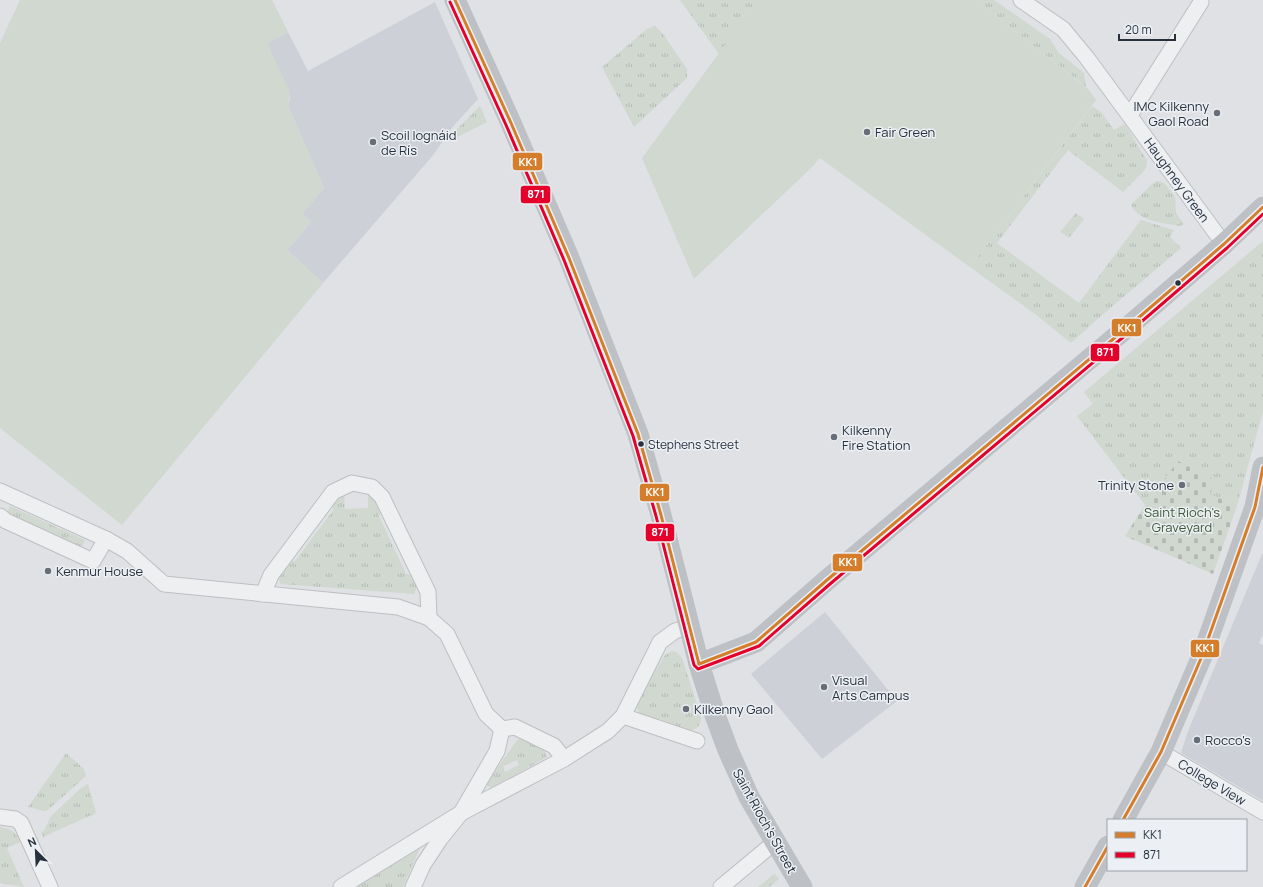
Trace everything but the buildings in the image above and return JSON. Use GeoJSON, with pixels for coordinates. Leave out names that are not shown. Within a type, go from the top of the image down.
{"type":"FeatureCollection","features":[{"type":"Feature","properties":{"kind":"street","name":"Saint Rioch's Street"},"geometry":{"type":"LineString","coordinates":[[454,0],[511,123],[569,258],[638,434],[661,515],[699,664],[728,750],[749,797],[802,887]]}},
{"type":"Feature","properties":{"kind":"street","name":"Haughney Green"},"geometry":{"type":"LineString","coordinates":[[1021,0],[1063,29],[1087,58],[1224,244]]}},
{"type":"Feature","properties":{"kind":"street"},"geometry":{"type":"LineString","coordinates":[[1130,116],[1201,2]]}},
{"type":"Feature","properties":{"kind":"street"},"geometry":{"type":"LineString","coordinates":[[699,664],[756,642],[827,580],[1137,319],[1224,244],[1263,207]]}},
{"type":"Feature","properties":{"kind":"street"},"geometry":{"type":"LineString","coordinates":[[1124,819],[1161,752],[1213,628],[1255,507],[1263,467]]}},
{"type":"Feature","properties":{"kind":"street"},"geometry":{"type":"LineString","coordinates":[[263,594],[271,575],[333,492],[352,483],[372,487],[382,497],[428,592],[430,618]]}},
{"type":"Feature","properties":{"kind":"street"},"geometry":{"type":"LineString","coordinates":[[1,494],[47,512],[106,539],[127,551],[164,584],[398,607],[430,618],[447,634],[486,714],[502,729]]}},
{"type":"Feature","properties":{"kind":"street"},"geometry":{"type":"LineString","coordinates":[[0,516],[6,521],[93,561],[106,539]]}},
{"type":"Feature","properties":{"kind":"street"},"geometry":{"type":"LineString","coordinates":[[341,887],[461,813],[564,759],[608,731],[622,716],[660,642],[674,631],[690,626]]}},
{"type":"Feature","properties":{"kind":"street"},"geometry":{"type":"LineString","coordinates":[[622,716],[698,741]]}},
{"type":"Feature","properties":{"kind":"street"},"geometry":{"type":"LineString","coordinates":[[502,729],[515,727],[547,742],[554,746],[564,759]]}},
{"type":"Feature","properties":{"kind":"street"},"geometry":{"type":"LineString","coordinates":[[413,887],[423,865],[440,839],[461,813],[498,751],[502,729]]}},
{"type":"Feature","properties":{"kind":"street","name":"College View"},"geometry":{"type":"LineString","coordinates":[[1161,752],[1263,812]]}},
{"type":"Feature","properties":{"kind":"street"},"geometry":{"type":"LineString","coordinates":[[0,817],[15,819],[21,823],[50,887]]}},
{"type":"Feature","properties":{"kind":"street"},"geometry":{"type":"LineString","coordinates":[[721,887],[775,842]]}},
{"type":"Feature","properties":{"kind":"street"},"geometry":{"type":"LineString","coordinates":[[1085,887],[1107,848]]}},
{"type":"Feature","properties":{"kind":"shaded area","name":"Scoil Iognáid de Rís"},"geometry":{"type":"Polygon","coordinates":[[[435,2],[478,99],[450,130],[434,154],[323,283],[287,250],[311,222],[302,214],[324,188],[288,106],[290,98],[267,43],[288,32],[308,71],[435,2]]]}},
{"type":"Feature","properties":{"kind":"shaded area"},"geometry":{"type":"Polygon","coordinates":[[[1262,554],[1263,634],[1259,643],[1263,645],[1263,801],[1181,753],[1188,731],[1262,554]]]}},
{"type":"Feature","properties":{"kind":"shaded area","name":"Visual Arts Campus"},"geometry":{"type":"Polygon","coordinates":[[[825,612],[897,701],[822,759],[751,674],[825,612]]]}},
{"type":"Feature","properties":{"kind":"green space"},"geometry":{"type":"Polygon","coordinates":[[[20,0],[272,0],[288,32],[267,43],[290,92],[288,106],[324,188],[302,214],[311,222],[287,250],[323,283],[122,525],[0,428],[0,43],[20,0]]]}},
{"type":"Feature","properties":{"kind":"green space"},"geometry":{"type":"Polygon","coordinates":[[[680,0],[758,0],[719,54],[680,0]]]}},
{"type":"Feature","properties":{"kind":"green space","name":"Fair Green"},"geometry":{"type":"Polygon","coordinates":[[[758,0],[976,0],[1089,90],[1096,100],[970,267],[820,158],[694,279],[642,158],[758,0]]]}},
{"type":"Feature","properties":{"kind":"green space"},"geometry":{"type":"Polygon","coordinates":[[[976,0],[994,0],[1050,39],[1059,53],[1084,73],[1086,87],[976,0]]]}},
{"type":"Feature","properties":{"kind":"green space"},"geometry":{"type":"Polygon","coordinates":[[[655,26],[663,34],[687,69],[687,78],[634,127],[602,67],[647,29],[655,26]]]}},
{"type":"Feature","properties":{"kind":"green space"},"geometry":{"type":"Polygon","coordinates":[[[480,106],[487,122],[455,138],[453,137],[453,133],[480,106]]]}},
{"type":"Feature","properties":{"kind":"green space"},"geometry":{"type":"Polygon","coordinates":[[[1092,106],[1101,112],[1114,130],[1125,124],[1147,161],[1146,168],[1123,192],[1068,150],[997,243],[1079,303],[1141,220],[1174,230],[1170,237],[1181,248],[1071,343],[1035,314],[970,267],[1092,106]]]}},
{"type":"Feature","properties":{"kind":"green space"},"geometry":{"type":"Polygon","coordinates":[[[1157,181],[1166,185],[1175,197],[1176,213],[1184,224],[1180,226],[1153,221],[1140,215],[1131,205],[1157,181]]]}},
{"type":"Feature","properties":{"kind":"green space"},"geometry":{"type":"Polygon","coordinates":[[[1076,213],[1084,219],[1069,238],[1060,232],[1076,213]]]}},
{"type":"Feature","properties":{"kind":"green space"},"geometry":{"type":"Polygon","coordinates":[[[1263,241],[1263,411],[1237,506],[1210,494],[1178,461],[1145,505],[1077,416],[1093,404],[1084,392],[1263,241]]]}},
{"type":"Feature","properties":{"kind":"green space","name":"Saint Rioch's Graveyard"},"geometry":{"type":"Polygon","coordinates":[[[1178,461],[1216,481],[1210,494],[1237,506],[1213,574],[1125,536],[1145,505],[1178,461]]]}},
{"type":"Feature","properties":{"kind":"green space"},"geometry":{"type":"Polygon","coordinates":[[[368,493],[382,504],[379,516],[406,574],[413,575],[418,584],[414,594],[281,584],[276,575],[287,561],[295,561],[334,509],[329,504],[337,494],[344,494],[345,509],[368,508],[368,493]]]}},
{"type":"Feature","properties":{"kind":"green space"},"geometry":{"type":"Polygon","coordinates":[[[10,506],[85,540],[82,547],[7,513],[10,506]]]}},
{"type":"Feature","properties":{"kind":"green space"},"geometry":{"type":"Polygon","coordinates":[[[672,651],[676,652],[682,658],[701,716],[699,725],[696,729],[691,731],[660,719],[649,720],[641,715],[637,709],[637,701],[665,655],[672,651]]]}},
{"type":"Feature","properties":{"kind":"green space"},"geometry":{"type":"Polygon","coordinates":[[[522,739],[544,750],[547,757],[491,788],[487,783],[517,740],[522,739]],[[517,760],[503,766],[505,772],[519,765],[517,760]]]}},
{"type":"Feature","properties":{"kind":"green space"},"geometry":{"type":"Polygon","coordinates":[[[66,753],[84,769],[86,776],[48,810],[44,811],[28,807],[66,753]]]}},
{"type":"Feature","properties":{"kind":"green space"},"geometry":{"type":"Polygon","coordinates":[[[88,784],[96,813],[43,837],[41,832],[44,831],[51,816],[81,788],[88,784]]]}},
{"type":"Feature","properties":{"kind":"green space"},"geometry":{"type":"Polygon","coordinates":[[[0,827],[8,829],[17,835],[20,842],[7,848],[24,887],[0,883],[0,827]]]}},
{"type":"Feature","properties":{"kind":"green space"},"geometry":{"type":"Polygon","coordinates":[[[420,848],[403,887],[357,887],[420,848]]]}},
{"type":"Feature","properties":{"kind":"green space"},"geometry":{"type":"Polygon","coordinates":[[[774,874],[779,879],[769,887],[758,887],[774,874]]]}},
{"type":"Feature","properties":{"kind":"transit line","name":"KK1"},"geometry":{"type":"LineString","coordinates":[[455,0],[511,123],[569,258],[638,434],[661,515],[699,664]]}},
{"type":"Feature","properties":{"kind":"transit line","name":"871"},"geometry":{"type":"LineString","coordinates":[[450,2],[506,125],[564,260],[633,436],[656,516],[694,665],[698,669],[759,646],[830,584],[1140,323],[1227,248],[1263,214]]}},
{"type":"Feature","properties":{"kind":"transit line","name":"KK1"},"geometry":{"type":"LineString","coordinates":[[699,664],[756,642],[827,580],[1137,319],[1224,244],[1263,207]]}},
{"type":"Feature","properties":{"kind":"transit line","name":"KK1"},"geometry":{"type":"LineString","coordinates":[[1124,819],[1161,752],[1202,656],[1255,507],[1263,467]]}},
{"type":"Feature","properties":{"kind":"transit line","name":"KK1"},"geometry":{"type":"LineString","coordinates":[[1085,887],[1107,848]]}},
{"type":"Feature","properties":{"kind":"place","name":"IMC Kilkenny Gaol Road"},"geometry":{"type":"Point","coordinates":[1217,113]}},
{"type":"Feature","properties":{"kind":"place","name":"Fair Green"},"geometry":{"type":"Point","coordinates":[867,132]}},
{"type":"Feature","properties":{"kind":"place","name":"Scoil Iognáid de Rís"},"geometry":{"type":"Point","coordinates":[373,142]}},
{"type":"Feature","properties":{"kind":"place","name":"Kilkenny Fire Station"},"geometry":{"type":"Point","coordinates":[834,437]}},
{"type":"Feature","properties":{"kind":"place","name":"Stephens Street"},"geometry":{"type":"Point","coordinates":[641,444]}},
{"type":"Feature","properties":{"kind":"place","name":"Trinity Stone"},"geometry":{"type":"Point","coordinates":[1182,485]}},
{"type":"Feature","properties":{"kind":"place","name":"Kenmur House"},"geometry":{"type":"Point","coordinates":[48,571]}},
{"type":"Feature","properties":{"kind":"place","name":"Visual Arts Campus"},"geometry":{"type":"Point","coordinates":[824,687]}},
{"type":"Feature","properties":{"kind":"place","name":"Kilkenny Gaol"},"geometry":{"type":"Point","coordinates":[686,709]}},
{"type":"Feature","properties":{"kind":"place","name":"Rocco's"},"geometry":{"type":"Point","coordinates":[1197,740]}}]}
